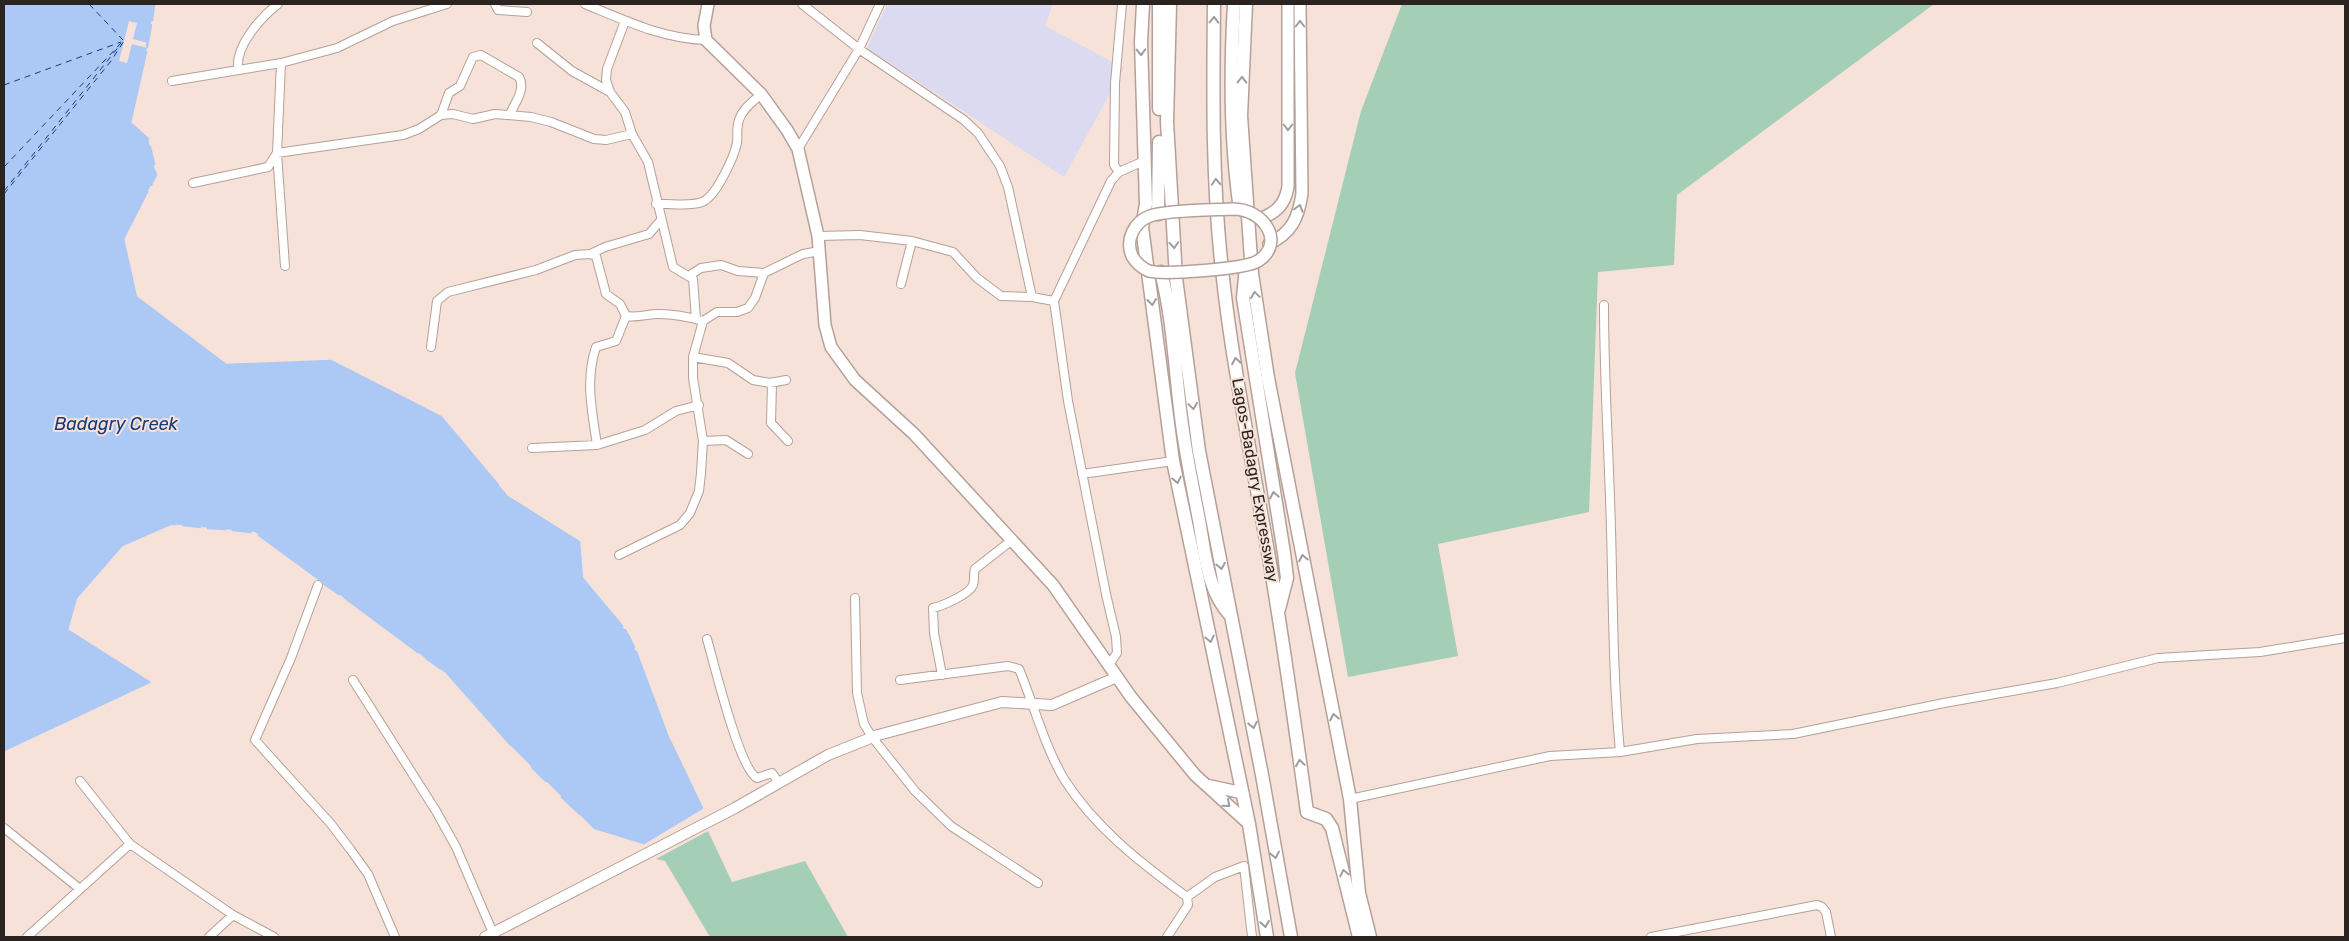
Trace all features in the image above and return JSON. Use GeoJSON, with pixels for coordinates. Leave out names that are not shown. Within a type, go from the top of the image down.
{"type":"FeatureCollection","features":[{"type":"Feature","properties":{"kind":"main road"},"geometry":{"type":"LineString","coordinates":[[708,4],[704,26],[706,40],[761,94],[798,149],[818,236],[825,325],[831,347],[855,380],[914,434],[1053,585],[1108,666],[1204,785],[1249,824]]}},
{"type":"Feature","properties":{"kind":"main road"},"geometry":{"type":"LineString","coordinates":[[1144,4],[1141,42],[1146,204],[1142,227],[1173,461],[1243,793],[1267,937]]}},
{"type":"Feature","properties":{"kind":"main road"},"geometry":{"type":"LineString","coordinates":[[1158,214],[1160,184],[1159,4]]}},
{"type":"Feature","properties":{"kind":"main road"},"geometry":{"type":"LineString","coordinates":[[1170,4],[1166,122],[1176,278],[1199,451],[1262,775],[1291,937]]}},
{"type":"Feature","properties":{"kind":"main road","name":"Lagos-Badagry Expressway"},"geometry":{"type":"LineString","coordinates":[[1214,4],[1212,119],[1222,270],[1248,444],[1278,612],[1307,812],[1326,819],[1332,828],[1359,937]]}},
{"type":"Feature","properties":{"kind":"main road"},"geometry":{"type":"LineString","coordinates":[[1234,4],[1231,44],[1232,121],[1240,209]]}},
{"type":"Feature","properties":{"kind":"main road","name":"Lagos-Badagry Expressway"},"geometry":{"type":"LineString","coordinates":[[1246,4],[1242,116],[1252,274],[1268,378],[1350,800],[1359,893],[1370,937]]}},
{"type":"Feature","properties":{"kind":"main road"},"geometry":{"type":"LineString","coordinates":[[1262,218],[1273,214],[1282,205],[1288,187],[1288,4]]}},
{"type":"Feature","properties":{"kind":"main road"},"geometry":{"type":"LineString","coordinates":[[1269,244],[1283,237],[1290,229],[1300,207],[1302,194],[1300,4]]}},
{"type":"Feature","properties":{"kind":"main road"},"geometry":{"type":"LineString","coordinates":[[1240,209],[1249,211],[1262,218],[1268,229],[1269,244],[1265,255],[1260,260],[1246,266],[1161,272],[1149,270],[1139,264],[1131,254],[1130,238],[1139,223],[1158,214],[1240,209]]}},
{"type":"Feature","properties":{"kind":"main road"},"geometry":{"type":"LineString","coordinates":[[1246,266],[1243,298],[1286,570],[1284,592],[1278,612]]}},
{"type":"Feature","properties":{"kind":"main road"},"geometry":{"type":"LineString","coordinates":[[1161,272],[1168,304],[1184,438],[1214,593],[1220,604],[1231,616]]}},
{"type":"Feature","properties":{"kind":"main road"},"geometry":{"type":"LineString","coordinates":[[1204,785],[1243,793]]}},
{"type":"Feature","properties":{"kind":"street"},"geometry":{"type":"LineString","coordinates":[[238,70],[238,57],[247,40],[266,13],[278,4]]}},
{"type":"Feature","properties":{"kind":"street"},"geometry":{"type":"LineString","coordinates":[[172,81],[280,63],[338,48],[393,20],[447,4]]}},
{"type":"Feature","properties":{"kind":"street"},"geometry":{"type":"LineString","coordinates":[[495,4],[498,10],[528,12]]}},
{"type":"Feature","properties":{"kind":"street"},"geometry":{"type":"LineString","coordinates":[[585,4],[624,21],[686,40],[706,40]]}},
{"type":"Feature","properties":{"kind":"street"},"geometry":{"type":"LineString","coordinates":[[802,4],[859,49],[964,120],[988,146],[1000,166],[1008,187],[1032,297]]}},
{"type":"Feature","properties":{"kind":"street"},"geometry":{"type":"LineString","coordinates":[[798,149],[859,49],[880,4]]}},
{"type":"Feature","properties":{"kind":"street"},"geometry":{"type":"LineString","coordinates":[[1118,172],[1114,165],[1115,83],[1122,4]]}},
{"type":"Feature","properties":{"kind":"street"},"geometry":{"type":"LineString","coordinates":[[619,555],[680,525],[690,513],[699,491],[703,441],[699,405],[693,378],[693,357],[699,320],[695,285],[690,275],[673,267],[656,204],[648,162],[632,134],[625,112],[610,92],[606,80],[607,68],[624,21]]}},
{"type":"Feature","properties":{"kind":"street"},"geometry":{"type":"LineString","coordinates":[[537,43],[572,71],[610,92]]}},
{"type":"Feature","properties":{"kind":"street"},"geometry":{"type":"LineString","coordinates":[[441,115],[449,93],[460,86],[473,57],[481,55],[519,77],[521,81],[521,88],[510,114]]}},
{"type":"Feature","properties":{"kind":"street"},"geometry":{"type":"LineString","coordinates":[[280,63],[278,153],[285,266]]}},
{"type":"Feature","properties":{"kind":"street"},"geometry":{"type":"LineString","coordinates":[[656,204],[703,202],[710,197],[730,163],[737,142],[739,120],[744,111],[761,94]]}},
{"type":"Feature","properties":{"kind":"street"},"geometry":{"type":"LineString","coordinates":[[193,183],[268,167],[278,153],[403,135],[419,129],[441,115],[453,114],[473,119],[495,114],[510,114],[551,122],[594,139],[606,140],[632,134]]}},
{"type":"Feature","properties":{"kind":"street"},"geometry":{"type":"LineString","coordinates":[[1108,666],[1117,653],[1116,638],[1068,401],[1054,301],[1111,181],[1118,172],[1144,161]]}},
{"type":"Feature","properties":{"kind":"street"},"geometry":{"type":"LineString","coordinates":[[590,254],[604,247],[649,234],[661,220]]}},
{"type":"Feature","properties":{"kind":"street"},"geometry":{"type":"LineString","coordinates":[[818,236],[860,235],[912,241],[953,252],[977,278],[1001,296],[1032,297],[1054,301]]}},
{"type":"Feature","properties":{"kind":"street"},"geometry":{"type":"LineString","coordinates":[[900,284],[912,241]]}},
{"type":"Feature","properties":{"kind":"street"},"geometry":{"type":"LineString","coordinates":[[690,275],[701,268],[721,265],[738,271],[764,273],[803,254],[820,252]]}},
{"type":"Feature","properties":{"kind":"street"},"geometry":{"type":"LineString","coordinates":[[430,347],[437,301],[448,292],[542,268],[575,255],[590,254],[596,256],[606,294],[620,304],[626,316],[633,318],[658,314],[699,320],[716,312],[736,312],[748,308],[755,298],[764,273]]}},
{"type":"Feature","properties":{"kind":"street"},"geometry":{"type":"LineString","coordinates":[[1604,305],[1604,378],[1610,486],[1614,693],[1620,752]]}},
{"type":"Feature","properties":{"kind":"street"},"geometry":{"type":"LineString","coordinates":[[597,445],[589,390],[592,362],[596,347],[616,341],[626,316]]}},
{"type":"Feature","properties":{"kind":"street"},"geometry":{"type":"LineString","coordinates":[[693,357],[728,363],[747,378],[772,383],[786,380]]}},
{"type":"Feature","properties":{"kind":"street"},"geometry":{"type":"LineString","coordinates":[[772,383],[770,423],[788,441]]}},
{"type":"Feature","properties":{"kind":"street"},"geometry":{"type":"LineString","coordinates":[[532,448],[597,445],[645,430],[676,410],[699,405]]}},
{"type":"Feature","properties":{"kind":"street"},"geometry":{"type":"LineString","coordinates":[[703,441],[726,440],[748,454]]}},
{"type":"Feature","properties":{"kind":"street"},"geometry":{"type":"LineString","coordinates":[[1082,474],[1173,461]]}},
{"type":"Feature","properties":{"kind":"street"},"geometry":{"type":"LineString","coordinates":[[942,675],[934,633],[932,608],[943,605],[971,589],[974,584],[975,569],[1012,540]]}},
{"type":"Feature","properties":{"kind":"street"},"geometry":{"type":"LineString","coordinates":[[318,585],[290,658],[254,740],[331,824],[368,874],[395,937]]}},
{"type":"Feature","properties":{"kind":"street"},"geometry":{"type":"LineString","coordinates":[[855,598],[857,693],[864,724],[872,738],[915,791],[951,826],[1038,883]]}},
{"type":"Feature","properties":{"kind":"street"},"geometry":{"type":"LineString","coordinates":[[1350,800],[1550,756],[1620,752],[1698,739],[1793,734],[1907,710],[2057,683],[2158,658],[2224,656],[2345,638]]}},
{"type":"Feature","properties":{"kind":"street"},"geometry":{"type":"LineString","coordinates":[[708,639],[729,719],[750,771],[758,778],[772,773],[779,783]]}},
{"type":"Feature","properties":{"kind":"street"},"geometry":{"type":"LineString","coordinates":[[900,680],[1015,667],[1020,669],[1064,778],[1082,804],[1113,838],[1139,861],[1188,897]]}},
{"type":"Feature","properties":{"kind":"street"},"geometry":{"type":"LineString","coordinates":[[353,680],[436,811],[456,847],[489,935],[779,783],[828,755],[872,738],[1002,702],[1052,704],[1117,677]]}},
{"type":"Feature","properties":{"kind":"street"},"geometry":{"type":"LineString","coordinates":[[80,781],[130,844],[233,915],[274,937]]}},
{"type":"Feature","properties":{"kind":"street"},"geometry":{"type":"LineString","coordinates":[[4,828],[80,889]]}},
{"type":"Feature","properties":{"kind":"street"},"geometry":{"type":"LineString","coordinates":[[27,937],[130,844]]}},
{"type":"Feature","properties":{"kind":"street"},"geometry":{"type":"LineString","coordinates":[[1188,897],[1215,877],[1244,866],[1252,937]]}},
{"type":"Feature","properties":{"kind":"street"},"geometry":{"type":"LineString","coordinates":[[1167,937],[1188,906],[1188,897]]}},
{"type":"Feature","properties":{"kind":"street"},"geometry":{"type":"LineString","coordinates":[[1651,937],[1817,905],[1826,912],[1831,937]]}},
{"type":"Feature","properties":{"kind":"street"},"geometry":{"type":"LineString","coordinates":[[210,937],[233,915]]}},
{"type":"Feature","properties":{"kind":"shaded area"},"geometry":{"type":"Polygon","coordinates":[[[887,4],[1053,4],[1045,26],[1124,68],[1064,177],[867,48],[887,4]]]}},
{"type":"Feature","properties":{"kind":"green space"},"geometry":{"type":"Polygon","coordinates":[[[1402,4],[1934,4],[1677,195],[1674,265],[1598,272],[1589,512],[1438,544],[1458,656],[1348,677],[1295,373],[1361,111],[1402,4]]]}},
{"type":"Feature","properties":{"kind":"green space"},"geometry":{"type":"Polygon","coordinates":[[[708,831],[732,882],[805,861],[848,937],[710,937],[665,861],[656,859],[708,831]]]}},
{"type":"Feature","properties":{"kind":"water","name":"Badagry Creek"},"geometry":{"type":"Polygon","coordinates":[[[4,4],[154,4],[147,48],[130,123],[148,138],[156,175],[123,239],[136,297],[226,365],[331,361],[441,417],[508,496],[579,542],[582,578],[630,636],[667,735],[702,808],[644,843],[593,828],[512,747],[451,677],[255,532],[170,524],[122,545],[76,598],[67,630],[149,682],[4,750],[4,4]]]}},
{"type":"Feature","properties":{"kind":"pier"},"geometry":{"type":"Polygon","coordinates":[[[129,21],[137,23],[133,39],[148,43],[147,48],[132,44],[127,63],[119,61],[129,21]]]}},
{"type":"Feature","properties":{"kind":"waterway"},"geometry":{"type":"LineString","coordinates":[[152,20],[154,4]]}},
{"type":"Feature","properties":{"kind":"waterway"},"geometry":{"type":"LineString","coordinates":[[147,47],[151,25]]}},
{"type":"Feature","properties":{"kind":"waterway"},"geometry":{"type":"LineString","coordinates":[[146,52],[130,123],[148,139]]}},
{"type":"Feature","properties":{"kind":"waterway"},"geometry":{"type":"LineString","coordinates":[[150,147],[154,164]]}},
{"type":"Feature","properties":{"kind":"waterway"},"geometry":{"type":"LineString","coordinates":[[151,185],[156,175],[155,172]]}},
{"type":"Feature","properties":{"kind":"waterway"},"geometry":{"type":"LineString","coordinates":[[147,192],[123,239],[136,297],[226,365],[331,361],[441,417],[498,485]]}},
{"type":"Feature","properties":{"kind":"waterway"},"geometry":{"type":"LineString","coordinates":[[514,501],[579,542],[582,578],[622,626]]}},
{"type":"Feature","properties":{"kind":"waterway"},"geometry":{"type":"LineString","coordinates":[[4,750],[149,682],[67,630],[76,598],[122,545],[170,524],[175,524]]}},
{"type":"Feature","properties":{"kind":"waterway"},"geometry":{"type":"LineString","coordinates":[[183,525],[200,527]]}},
{"type":"Feature","properties":{"kind":"waterway"},"geometry":{"type":"LineString","coordinates":[[208,528],[225,529]]}},
{"type":"Feature","properties":{"kind":"waterway"},"geometry":{"type":"LineString","coordinates":[[233,530],[250,532]]}},
{"type":"Feature","properties":{"kind":"waterway"},"geometry":{"type":"LineString","coordinates":[[259,535],[319,579]]}},
{"type":"Feature","properties":{"kind":"waterway"},"geometry":{"type":"LineString","coordinates":[[323,583],[339,594]]}},
{"type":"Feature","properties":{"kind":"waterway"},"geometry":{"type":"LineString","coordinates":[[344,597],[418,652]]}},
{"type":"Feature","properties":{"kind":"waterway"},"geometry":{"type":"LineString","coordinates":[[625,630],[634,647]]}},
{"type":"Feature","properties":{"kind":"waterway"},"geometry":{"type":"LineString","coordinates":[[595,828],[644,843],[702,808],[667,735],[636,652]]}},
{"type":"Feature","properties":{"kind":"waterway"},"geometry":{"type":"LineString","coordinates":[[426,658],[440,668]]}},
{"type":"Feature","properties":{"kind":"waterway"},"geometry":{"type":"LineString","coordinates":[[448,674],[511,745]]}},
{"type":"Feature","properties":{"kind":"waterway"},"geometry":{"type":"LineString","coordinates":[[532,767],[546,781]]}},
{"type":"Feature","properties":{"kind":"waterway"},"geometry":{"type":"LineString","coordinates":[[562,797],[580,814]]}},
{"type":"Feature","properties":{"kind":"ferry route"},"geometry":{"type":"LineString","coordinates":[[89,4],[123,40]]}},
{"type":"Feature","properties":{"kind":"ferry route"},"geometry":{"type":"LineString","coordinates":[[4,167],[123,41]]}},
{"type":"Feature","properties":{"kind":"ferry route"},"geometry":{"type":"LineString","coordinates":[[4,194],[111,61],[124,41]]}},
{"type":"Feature","properties":{"kind":"ferry route"},"geometry":{"type":"LineString","coordinates":[[4,85],[121,42]]}},
{"type":"Feature","properties":{"kind":"ferry route"},"geometry":{"type":"LineString","coordinates":[[4,191],[120,45]]}}]}
